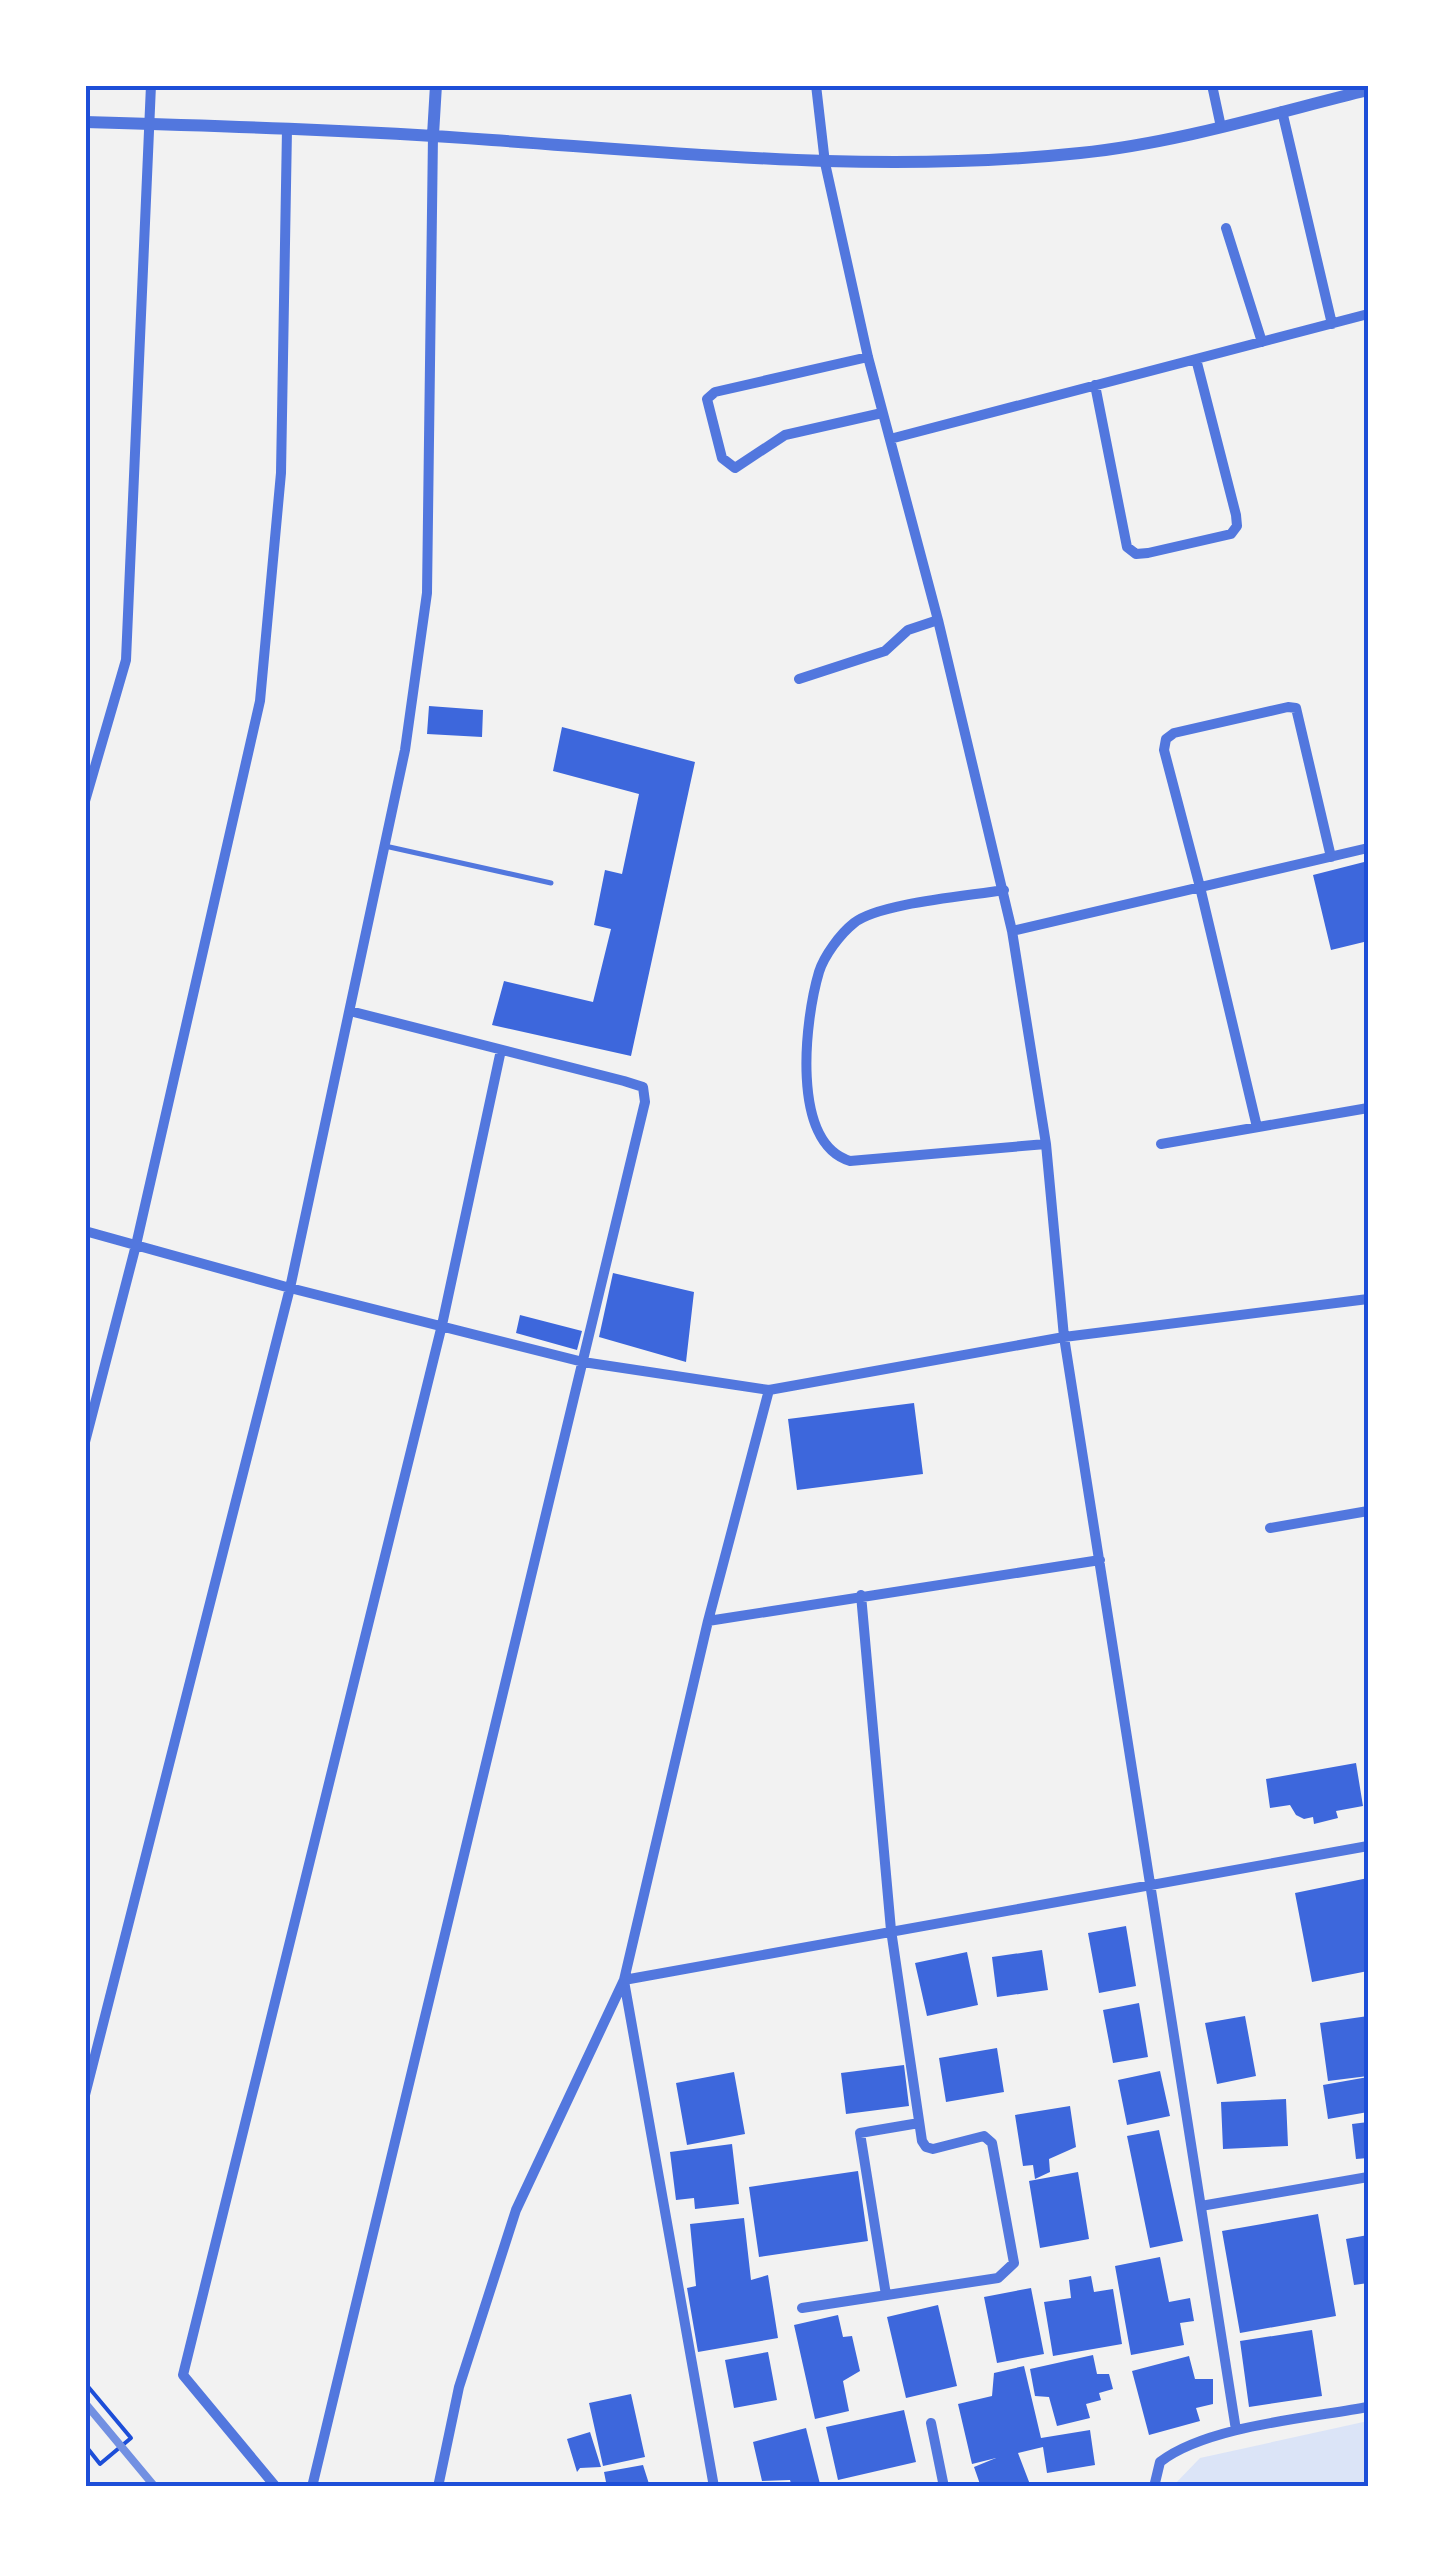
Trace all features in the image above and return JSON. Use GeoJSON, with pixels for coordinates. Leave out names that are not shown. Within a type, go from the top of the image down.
{"type":"FeatureCollection","features":[{"type":"Feature","properties":{"kind":"street"},"geometry":{"type":"LineString","coordinates":[[85,801],[126,660],[151,85]]}},
{"type":"Feature","properties":{"kind":"street"},"geometry":{"type":"LineString","coordinates":[[85,2096],[290,1288],[404,750],[426,594],[436,85]]}},
{"type":"Feature","properties":{"kind":"street"},"geometry":{"type":"LineString","coordinates":[[816,85],[824,164],[868,358],[938,620],[1012,932],[1046,1144],[1064,1337],[1236,2430]]}},
{"type":"Feature","properties":{"kind":"street"},"geometry":{"type":"LineString","coordinates":[[1212,85],[1221,127]]}},
{"type":"Feature","properties":{"kind":"street"},"geometry":{"type":"LineString","coordinates":[[85,122],[434,136],[824,164],[958,162],[1084,153],[1221,127],[1368,90]]}},
{"type":"Feature","properties":{"kind":"street"},"geometry":{"type":"LineString","coordinates":[[1282,111],[1332,324]]}},
{"type":"Feature","properties":{"kind":"street"},"geometry":{"type":"LineString","coordinates":[[85,1442],[136,1245],[260,701],[281,474],[287,129]]}},
{"type":"Feature","properties":{"kind":"street"},"geometry":{"type":"LineString","coordinates":[[1226,228],[1262,342]]}},
{"type":"Feature","properties":{"kind":"street"},"geometry":{"type":"LineString","coordinates":[[890,439],[1368,314]]}},
{"type":"Feature","properties":{"kind":"street"},"geometry":{"type":"LineString","coordinates":[[868,358],[708,394],[722,458],[735,468],[785,435],[882,413]]}},
{"type":"Feature","properties":{"kind":"street"},"geometry":{"type":"LineString","coordinates":[[1095,385],[1128,547],[1136,554],[1148,553],[1231,534],[1237,526],[1236,515],[1196,359]]}},
{"type":"Feature","properties":{"kind":"street"},"geometry":{"type":"LineString","coordinates":[[798,679],[885,651],[908,630],[938,620]]}},
{"type":"Feature","properties":{"kind":"street"},"geometry":{"type":"LineString","coordinates":[[1257,1128],[1164,750],[1166,739],[1212,724],[1296,708],[1331,857]]}},
{"type":"Feature","properties":{"kind":"street"},"geometry":{"type":"LineString","coordinates":[[1012,932],[1368,848]]}},
{"type":"Feature","properties":{"kind":"street"},"geometry":{"type":"LineString","coordinates":[[1004,890],[876,911],[855,922],[838,940],[820,970],[814,999],[809,1029],[808,1104],[817,1135],[838,1158],[850,1161],[1046,1144]]}},
{"type":"Feature","properties":{"kind":"street"},"geometry":{"type":"LineString","coordinates":[[312,2487],[645,1102],[643,1088],[350,1011]]}},
{"type":"Feature","properties":{"kind":"street"},"geometry":{"type":"LineString","coordinates":[[276,2487],[183,2375],[442,1325],[501,1050]]}},
{"type":"Feature","properties":{"kind":"street"},"geometry":{"type":"LineString","coordinates":[[1161,1144],[1368,1108]]}},
{"type":"Feature","properties":{"kind":"street"},"geometry":{"type":"LineString","coordinates":[[85,1231],[290,1288],[584,1362],[769,1390],[1064,1337],[1368,1299]]}},
{"type":"Feature","properties":{"kind":"street"},"geometry":{"type":"LineString","coordinates":[[438,2487],[459,2388],[516,2210],[624,1980],[708,1621],[769,1390]]}},
{"type":"Feature","properties":{"kind":"street"},"geometry":{"type":"LineString","coordinates":[[1270,1528],[1368,1512]]}},
{"type":"Feature","properties":{"kind":"street"},"geometry":{"type":"LineString","coordinates":[[708,1621],[1100,1560]]}},
{"type":"Feature","properties":{"kind":"street"},"geometry":{"type":"LineString","coordinates":[[802,2308],[998,2278],[1014,2263],[992,2143],[984,2136],[926,2148],[919,2122],[891,1930],[861,1595]]}},
{"type":"Feature","properties":{"kind":"street"},"geometry":{"type":"LineString","coordinates":[[624,1980],[1368,1846]]}},
{"type":"Feature","properties":{"kind":"street"},"geometry":{"type":"LineString","coordinates":[[624,1980],[714,2487]]}},
{"type":"Feature","properties":{"kind":"street"},"geometry":{"type":"LineString","coordinates":[[886,2295],[860,2133],[919,2122]]}},
{"type":"Feature","properties":{"kind":"street"},"geometry":{"type":"LineString","coordinates":[[1201,2206],[1368,2177]]}},
{"type":"Feature","properties":{"kind":"street"},"geometry":{"type":"LineString","coordinates":[[1154,2487],[1160,2462],[1171,2453],[1236,2430],[1368,2407]]}},
{"type":"Feature","properties":{"kind":"street"},"geometry":{"type":"LineString","coordinates":[[932,2423],[944,2487]]}},
{"type":"Feature","properties":{"kind":"lane"},"geometry":{"type":"LineString","coordinates":[[385,846],[550,882]]}},
{"type":"Feature","properties":{"kind":"path"},"geometry":{"type":"LineString","coordinates":[[85,2384],[131,2438],[100,2464],[85,2445]]}},
{"type":"Feature","properties":{"kind":"shaded area"},"geometry":{"type":"Polygon","coordinates":[[[1368,2421],[1368,2487],[1172,2487],[1200,2458],[1368,2421]]]}},
{"type":"Feature","properties":{"kind":"building"},"geometry":{"type":"Polygon","coordinates":[[[429,706],[483,710],[482,737],[427,734],[429,706]]]}},
{"type":"Feature","properties":{"kind":"building"},"geometry":{"type":"Polygon","coordinates":[[[562,727],[695,762],[631,1056],[492,1025],[504,981],[593,1002],[611,929],[594,925],[605,870],[622,874],[639,794],[553,771],[562,727]]]}},
{"type":"Feature","properties":{"kind":"building"},"geometry":{"type":"Polygon","coordinates":[[[1368,861],[1368,941],[1331,950],[1313,875],[1368,861]]]}},
{"type":"Feature","properties":{"kind":"building"},"geometry":{"type":"Polygon","coordinates":[[[613,1273],[694,1292],[686,1362],[599,1337],[613,1273]]]}},
{"type":"Feature","properties":{"kind":"building"},"geometry":{"type":"Polygon","coordinates":[[[520,1315],[582,1331],[577,1350],[516,1333],[520,1315]]]}},
{"type":"Feature","properties":{"kind":"building"},"geometry":{"type":"Polygon","coordinates":[[[914,1403],[923,1474],[797,1490],[788,1419],[914,1403]]]}},
{"type":"Feature","properties":{"kind":"building"},"geometry":{"type":"Polygon","coordinates":[[[1356,1763],[1363,1806],[1336,1811],[1338,1818],[1314,1824],[1313,1817],[1304,1819],[1296,1815],[1290,1805],[1270,1808],[1266,1779],[1356,1763]]]}},
{"type":"Feature","properties":{"kind":"building"},"geometry":{"type":"Polygon","coordinates":[[[1368,1878],[1368,1971],[1312,1982],[1295,1893],[1368,1878]]]}},
{"type":"Feature","properties":{"kind":"building"},"geometry":{"type":"Polygon","coordinates":[[[1126,1926],[1136,1986],[1099,1993],[1088,1933],[1126,1926]]]}},
{"type":"Feature","properties":{"kind":"building"},"geometry":{"type":"Polygon","coordinates":[[[1042,1950],[1048,1990],[997,1997],[992,1957],[1042,1950]]]}},
{"type":"Feature","properties":{"kind":"building"},"geometry":{"type":"Polygon","coordinates":[[[967,1952],[978,2005],[927,2016],[915,1963],[967,1952]]]}},
{"type":"Feature","properties":{"kind":"building"},"geometry":{"type":"Polygon","coordinates":[[[1139,2003],[1148,2057],[1113,2063],[1103,2010],[1139,2003]]]}},
{"type":"Feature","properties":{"kind":"building"},"geometry":{"type":"Polygon","coordinates":[[[1245,2016],[1256,2076],[1217,2084],[1205,2023],[1245,2016]]]}},
{"type":"Feature","properties":{"kind":"building"},"geometry":{"type":"Polygon","coordinates":[[[1368,2016],[1368,2076],[1328,2081],[1320,2023],[1368,2016]]]}},
{"type":"Feature","properties":{"kind":"building"},"geometry":{"type":"Polygon","coordinates":[[[997,2048],[1004,2092],[946,2102],[939,2058],[997,2048]]]}},
{"type":"Feature","properties":{"kind":"building"},"geometry":{"type":"Polygon","coordinates":[[[904,2065],[909,2106],[846,2114],[841,2073],[904,2065]]]}},
{"type":"Feature","properties":{"kind":"building"},"geometry":{"type":"Polygon","coordinates":[[[1160,2071],[1170,2116],[1127,2125],[1118,2080],[1160,2071]]]}},
{"type":"Feature","properties":{"kind":"building"},"geometry":{"type":"Polygon","coordinates":[[[734,2072],[745,2134],[687,2145],[676,2083],[734,2072]]]}},
{"type":"Feature","properties":{"kind":"building"},"geometry":{"type":"Polygon","coordinates":[[[1368,2077],[1368,2112],[1328,2119],[1323,2085],[1368,2077]]]}},
{"type":"Feature","properties":{"kind":"building"},"geometry":{"type":"Polygon","coordinates":[[[1286,2099],[1288,2146],[1223,2149],[1221,2102],[1286,2099]]]}},
{"type":"Feature","properties":{"kind":"building"},"geometry":{"type":"Polygon","coordinates":[[[1070,2106],[1076,2147],[1049,2159],[1050,2172],[1035,2179],[1033,2165],[1023,2166],[1015,2115],[1070,2106]]]}},
{"type":"Feature","properties":{"kind":"building"},"geometry":{"type":"Polygon","coordinates":[[[1368,2122],[1368,2158],[1356,2159],[1352,2124],[1368,2122]]]}},
{"type":"Feature","properties":{"kind":"building"},"geometry":{"type":"Polygon","coordinates":[[[1159,2130],[1183,2241],[1150,2248],[1127,2136],[1159,2130]]]}},
{"type":"Feature","properties":{"kind":"building"},"geometry":{"type":"Polygon","coordinates":[[[732,2144],[739,2204],[695,2209],[694,2198],[676,2200],[670,2152],[732,2144]]]}},
{"type":"Feature","properties":{"kind":"building"},"geometry":{"type":"Polygon","coordinates":[[[858,2171],[868,2241],[759,2257],[749,2187],[858,2171]]]}},
{"type":"Feature","properties":{"kind":"building"},"geometry":{"type":"Polygon","coordinates":[[[1078,2172],[1089,2239],[1040,2248],[1029,2181],[1078,2172]]]}},
{"type":"Feature","properties":{"kind":"building"},"geometry":{"type":"Polygon","coordinates":[[[1318,2214],[1336,2316],[1240,2333],[1222,2231],[1318,2214]]]}},
{"type":"Feature","properties":{"kind":"building"},"geometry":{"type":"Polygon","coordinates":[[[744,2218],[751,2280],[768,2275],[778,2338],[698,2352],[687,2288],[696,2286],[690,2224],[744,2218]]]}},
{"type":"Feature","properties":{"kind":"building"},"geometry":{"type":"Polygon","coordinates":[[[1368,2235],[1368,2283],[1354,2285],[1346,2239],[1368,2235]]]}},
{"type":"Feature","properties":{"kind":"building"},"geometry":{"type":"Polygon","coordinates":[[[1160,2257],[1169,2302],[1190,2298],[1194,2321],[1180,2323],[1184,2345],[1131,2355],[1115,2266],[1160,2257]]]}},
{"type":"Feature","properties":{"kind":"building"},"geometry":{"type":"Polygon","coordinates":[[[1091,2276],[1094,2292],[1113,2289],[1122,2344],[1053,2356],[1044,2302],[1071,2298],[1069,2280],[1091,2276]]]}},
{"type":"Feature","properties":{"kind":"building"},"geometry":{"type":"Polygon","coordinates":[[[1031,2288],[1044,2354],[997,2363],[984,2297],[1031,2288]]]}},
{"type":"Feature","properties":{"kind":"building"},"geometry":{"type":"Polygon","coordinates":[[[938,2305],[957,2386],[906,2398],[887,2317],[938,2305]]]}},
{"type":"Feature","properties":{"kind":"building"},"geometry":{"type":"Polygon","coordinates":[[[838,2315],[843,2337],[852,2336],[860,2371],[843,2381],[849,2411],[815,2419],[794,2325],[838,2315]]]}},
{"type":"Feature","properties":{"kind":"building"},"geometry":{"type":"Polygon","coordinates":[[[1312,2330],[1322,2396],[1249,2407],[1240,2341],[1312,2330]]]}},
{"type":"Feature","properties":{"kind":"building"},"geometry":{"type":"Polygon","coordinates":[[[768,2352],[777,2400],[734,2408],[725,2360],[768,2352]]]}},
{"type":"Feature","properties":{"kind":"building"},"geometry":{"type":"Polygon","coordinates":[[[1093,2355],[1097,2374],[1109,2374],[1113,2389],[1099,2393],[1101,2400],[1086,2404],[1090,2418],[1057,2426],[1049,2397],[1035,2396],[1030,2369],[1093,2355]]]}},
{"type":"Feature","properties":{"kind":"building"},"geometry":{"type":"Polygon","coordinates":[[[1189,2356],[1195,2379],[1213,2379],[1213,2404],[1196,2408],[1200,2421],[1149,2435],[1132,2371],[1189,2356]]]}},
{"type":"Feature","properties":{"kind":"building"},"geometry":{"type":"Polygon","coordinates":[[[1024,2366],[1041,2438],[1090,2430],[1095,2465],[1047,2473],[1043,2447],[1018,2453],[1031,2487],[981,2487],[974,2467],[996,2458],[972,2464],[958,2404],[992,2396],[994,2373],[1024,2366]]]}},
{"type":"Feature","properties":{"kind":"building"},"geometry":{"type":"Polygon","coordinates":[[[631,2394],[645,2457],[603,2466],[589,2403],[631,2394]]]}},
{"type":"Feature","properties":{"kind":"building"},"geometry":{"type":"Polygon","coordinates":[[[904,2410],[916,2462],[838,2480],[826,2427],[904,2410]]]}},
{"type":"Feature","properties":{"kind":"building"},"geometry":{"type":"Polygon","coordinates":[[[806,2428],[820,2484],[792,2487],[790,2480],[762,2481],[753,2442],[806,2428]]]}},
{"type":"Feature","properties":{"kind":"building"},"geometry":{"type":"Polygon","coordinates":[[[590,2432],[601,2467],[580,2468],[577,2472],[567,2439],[590,2432]]]}},
{"type":"Feature","properties":{"kind":"building"},"geometry":{"type":"Polygon","coordinates":[[[643,2465],[650,2487],[607,2487],[604,2472],[643,2465]]]}},
{"type":"Feature","properties":{"kind":"railway"},"geometry":{"type":"LineString","coordinates":[[85,2403],[155,2487]]}}]}
